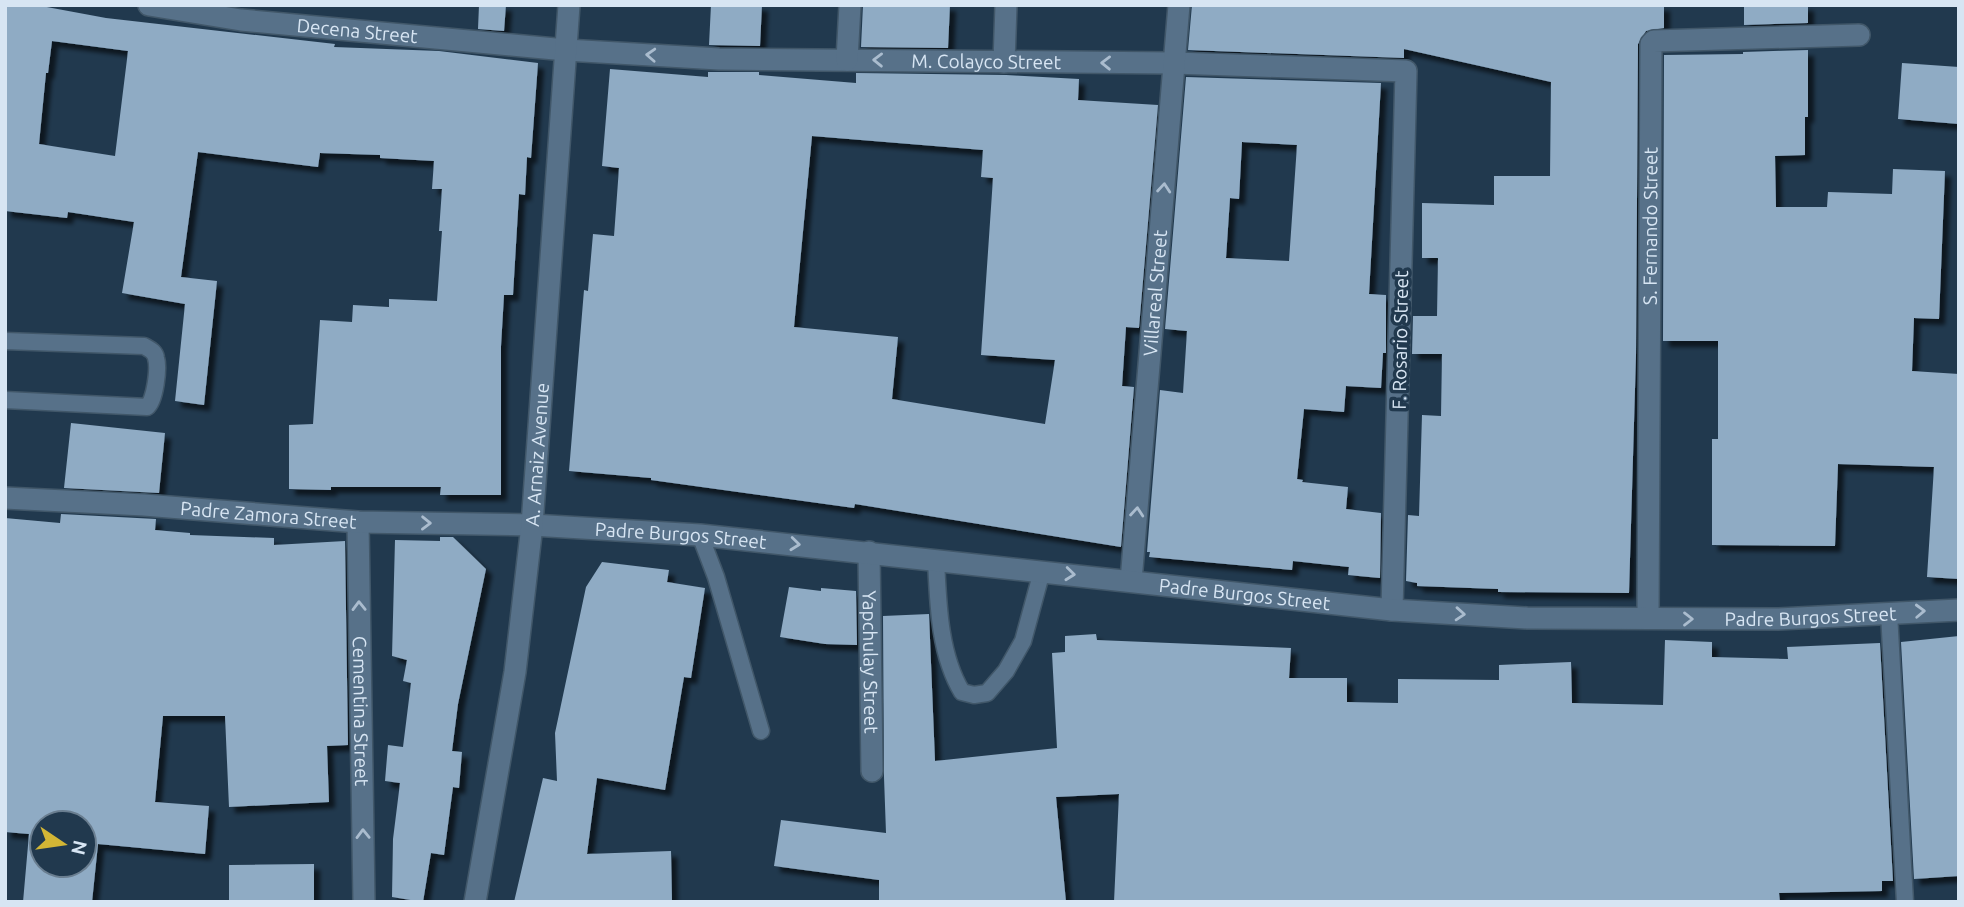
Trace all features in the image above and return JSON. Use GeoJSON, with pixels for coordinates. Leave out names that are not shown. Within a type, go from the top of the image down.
{"type":"FeatureCollection","features":[{"type":"Feature","properties":{"kind":"street","name":"Decena Street"},"geometry":{"type":"LineString","coordinates":[[149,5],[241,20],[566,50]]}},
{"type":"Feature","properties":{"kind":"street","name":"A. Arnaiz Avenue"},"geometry":{"type":"LineString","coordinates":[[475,902],[515,672],[532,525],[569,5]]}},
{"type":"Feature","properties":{"kind":"street"},"geometry":{"type":"LineString","coordinates":[[847,60],[850,5]]}},
{"type":"Feature","properties":{"kind":"street"},"geometry":{"type":"LineString","coordinates":[[1004,62],[1006,5]]}},
{"type":"Feature","properties":{"kind":"street","name":"Villareal Street"},"geometry":{"type":"LineString","coordinates":[[1131,580],[1179,5]]}},
{"type":"Feature","properties":{"kind":"street","name":"S. Fernando Street"},"geometry":{"type":"LineString","coordinates":[[1648,618],[1651,44],[1654,41],[1859,35]]}},
{"type":"Feature","properties":{"kind":"street","name":"M. Colayco Street"},"geometry":{"type":"LineString","coordinates":[[566,50],[719,59],[1174,63],[1406,71]]}},
{"type":"Feature","properties":{"kind":"street","name":"F. Rosario Street"},"geometry":{"type":"LineString","coordinates":[[1392,610],[1406,71]]}},
{"type":"Feature","properties":{"kind":"street","name":"Padre Zamora Street"},"geometry":{"type":"LineString","coordinates":[[5,498],[144,505],[358,522],[532,525]]}},
{"type":"Feature","properties":{"kind":"street","name":"Cementina Street"},"geometry":{"type":"LineString","coordinates":[[358,522],[364,902]]}},
{"type":"Feature","properties":{"kind":"street","name":"Padre Burgos Street"},"geometry":{"type":"LineString","coordinates":[[532,525],[700,535],[1392,610],[1527,618],[1778,620],[1959,610]]}},
{"type":"Feature","properties":{"kind":"street","name":"Yapchulay Street"},"geometry":{"type":"LineString","coordinates":[[869,552],[872,771]]}},
{"type":"Feature","properties":{"kind":"lane"},"geometry":{"type":"LineString","coordinates":[[5,341],[144,346],[153,351],[156,358],[154,400],[147,408],[5,400]]}},
{"type":"Feature","properties":{"kind":"lane"},"geometry":{"type":"LineString","coordinates":[[700,535],[716,577],[761,731]]}},
{"type":"Feature","properties":{"kind":"lane"},"geometry":{"type":"LineString","coordinates":[[936,559],[939,608],[952,674],[962,692],[974,695],[987,693],[1006,671],[1023,641],[1042,571]]}},
{"type":"Feature","properties":{"kind":"lane"},"geometry":{"type":"LineString","coordinates":[[1889,613],[1905,902]]}},
{"type":"Feature","properties":{"kind":"building"},"geometry":{"type":"Polygon","coordinates":[[[5,5],[36,5],[106,18],[335,44],[334,47],[439,51],[538,63],[531,158],[527,157],[525,195],[519,194],[513,295],[504,295],[501,346],[501,495],[440,495],[441,487],[289,489],[289,425],[313,424],[320,320],[352,322],[353,305],[389,307],[389,299],[437,301],[442,189],[432,189],[434,161],[380,158],[380,155],[320,153],[318,167],[198,152],[181,277],[217,281],[204,405],[175,401],[185,304],[122,293],[134,222],[68,212],[67,218],[5,211],[5,5]],[[52,41],[39,144],[115,156],[128,51],[52,41]]]}},
{"type":"Feature","properties":{"kind":"building"},"geometry":{"type":"Polygon","coordinates":[[[479,5],[506,5],[504,31],[478,29],[479,5]]]}},
{"type":"Feature","properties":{"kind":"building"},"geometry":{"type":"Polygon","coordinates":[[[711,5],[762,5],[760,46],[709,45],[711,5]]]}},
{"type":"Feature","properties":{"kind":"building"},"geometry":{"type":"Polygon","coordinates":[[[863,5],[950,5],[948,48],[861,47],[863,5]]]}},
{"type":"Feature","properties":{"kind":"building"},"geometry":{"type":"Polygon","coordinates":[[[1192,5],[1664,5],[1664,28],[1646,31],[1638,44],[1636,355],[1629,593],[1498,592],[1498,589],[1417,586],[1417,583],[1406,581],[1408,515],[1419,516],[1422,415],[1441,416],[1442,354],[1412,354],[1413,316],[1437,316],[1438,258],[1422,258],[1422,203],[1494,205],[1494,176],[1550,176],[1551,82],[1404,49],[1404,58],[1188,50],[1192,5]]]}},
{"type":"Feature","properties":{"kind":"building"},"geometry":{"type":"Polygon","coordinates":[[[1744,5],[1808,5],[1808,23],[1744,25],[1744,5]]]}},
{"type":"Feature","properties":{"kind":"building"},"geometry":{"type":"Polygon","coordinates":[[[1808,50],[1805,155],[1775,156],[1776,207],[1827,207],[1828,192],[1892,194],[1893,169],[1945,171],[1939,319],[1914,318],[1912,371],[1959,374],[1959,579],[1927,577],[1934,467],[1838,464],[1835,546],[1712,545],[1712,439],[1718,439],[1718,341],[1663,341],[1664,55],[1808,50]]]}},
{"type":"Feature","properties":{"kind":"building"},"geometry":{"type":"Polygon","coordinates":[[[1902,63],[1959,67],[1959,124],[1898,119],[1902,63]]]}},
{"type":"Feature","properties":{"kind":"building"},"geometry":{"type":"Polygon","coordinates":[[[610,69],[708,77],[708,72],[759,72],[759,75],[856,83],[856,73],[1079,79],[1078,100],[1158,105],[1139,328],[1126,327],[1122,386],[1134,387],[1121,547],[855,504],[854,508],[651,478],[569,471],[584,290],[588,291],[593,234],[614,236],[619,168],[602,166],[610,69]],[[812,136],[794,327],[898,337],[892,399],[1045,424],[1055,360],[981,355],[993,178],[981,177],[983,150],[812,136]]]}},
{"type":"Feature","properties":{"kind":"building"},"geometry":{"type":"Polygon","coordinates":[[[1186,77],[1381,83],[1369,294],[1386,295],[1386,353],[1383,353],[1381,388],[1346,386],[1344,412],[1304,409],[1297,479],[1303,480],[1302,482],[1348,487],[1346,509],[1381,513],[1380,578],[1348,575],[1349,567],[1293,561],[1292,570],[1149,557],[1150,552],[1147,552],[1160,390],[1183,393],[1187,331],[1165,329],[1186,77]],[[1242,142],[1239,199],[1230,198],[1226,258],[1289,261],[1297,145],[1242,142]]]}},
{"type":"Feature","properties":{"kind":"building"},"geometry":{"type":"Polygon","coordinates":[[[71,423],[165,433],[159,493],[64,488],[71,423]]]}},
{"type":"Feature","properties":{"kind":"building"},"geometry":{"type":"Polygon","coordinates":[[[61,514],[156,519],[155,530],[190,535],[274,538],[274,545],[345,541],[348,745],[327,746],[329,802],[229,807],[225,716],[163,716],[155,802],[209,806],[205,854],[98,844],[98,809],[28,809],[28,834],[5,832],[5,518],[60,523],[61,514]]]}},
{"type":"Feature","properties":{"kind":"building"},"geometry":{"type":"Polygon","coordinates":[[[440,537],[453,537],[486,569],[458,704],[452,751],[462,752],[459,788],[453,787],[444,855],[431,853],[423,902],[392,897],[393,839],[400,783],[385,781],[388,745],[403,747],[411,683],[403,681],[407,660],[392,656],[395,540],[440,541],[440,537]]]}},
{"type":"Feature","properties":{"kind":"building"},"geometry":{"type":"Polygon","coordinates":[[[602,562],[669,570],[667,582],[705,588],[691,678],[684,677],[665,790],[597,778],[587,854],[671,851],[672,902],[514,902],[543,778],[557,781],[555,733],[586,587],[602,562]]]}},
{"type":"Feature","properties":{"kind":"building"},"geometry":{"type":"Polygon","coordinates":[[[789,587],[856,591],[857,645],[825,644],[780,637],[789,587]]]}},
{"type":"Feature","properties":{"kind":"building"},"geometry":{"type":"Polygon","coordinates":[[[929,614],[935,761],[1057,748],[1052,653],[1065,652],[1065,636],[1096,634],[1097,640],[1291,648],[1289,678],[1347,678],[1347,702],[1398,703],[1398,679],[1499,680],[1499,665],[1571,662],[1572,703],[1663,705],[1665,640],[1712,642],[1712,657],[1788,659],[1787,647],[1880,643],[1893,881],[1882,881],[1882,891],[1779,893],[1780,902],[1114,902],[1119,794],[1056,797],[1066,902],[879,902],[879,880],[774,866],[781,820],[886,833],[883,616],[929,614]]]}},
{"type":"Feature","properties":{"kind":"building"},"geometry":{"type":"Polygon","coordinates":[[[1959,636],[1959,876],[1914,879],[1901,642],[1959,636]]]}},
{"type":"Feature","properties":{"kind":"building"},"geometry":{"type":"Polygon","coordinates":[[[28,845],[28,879],[94,879],[92,902],[23,902],[28,845]]]}},
{"type":"Feature","properties":{"kind":"building"},"geometry":{"type":"Polygon","coordinates":[[[314,864],[314,902],[229,902],[229,865],[314,864]]]}}]}
